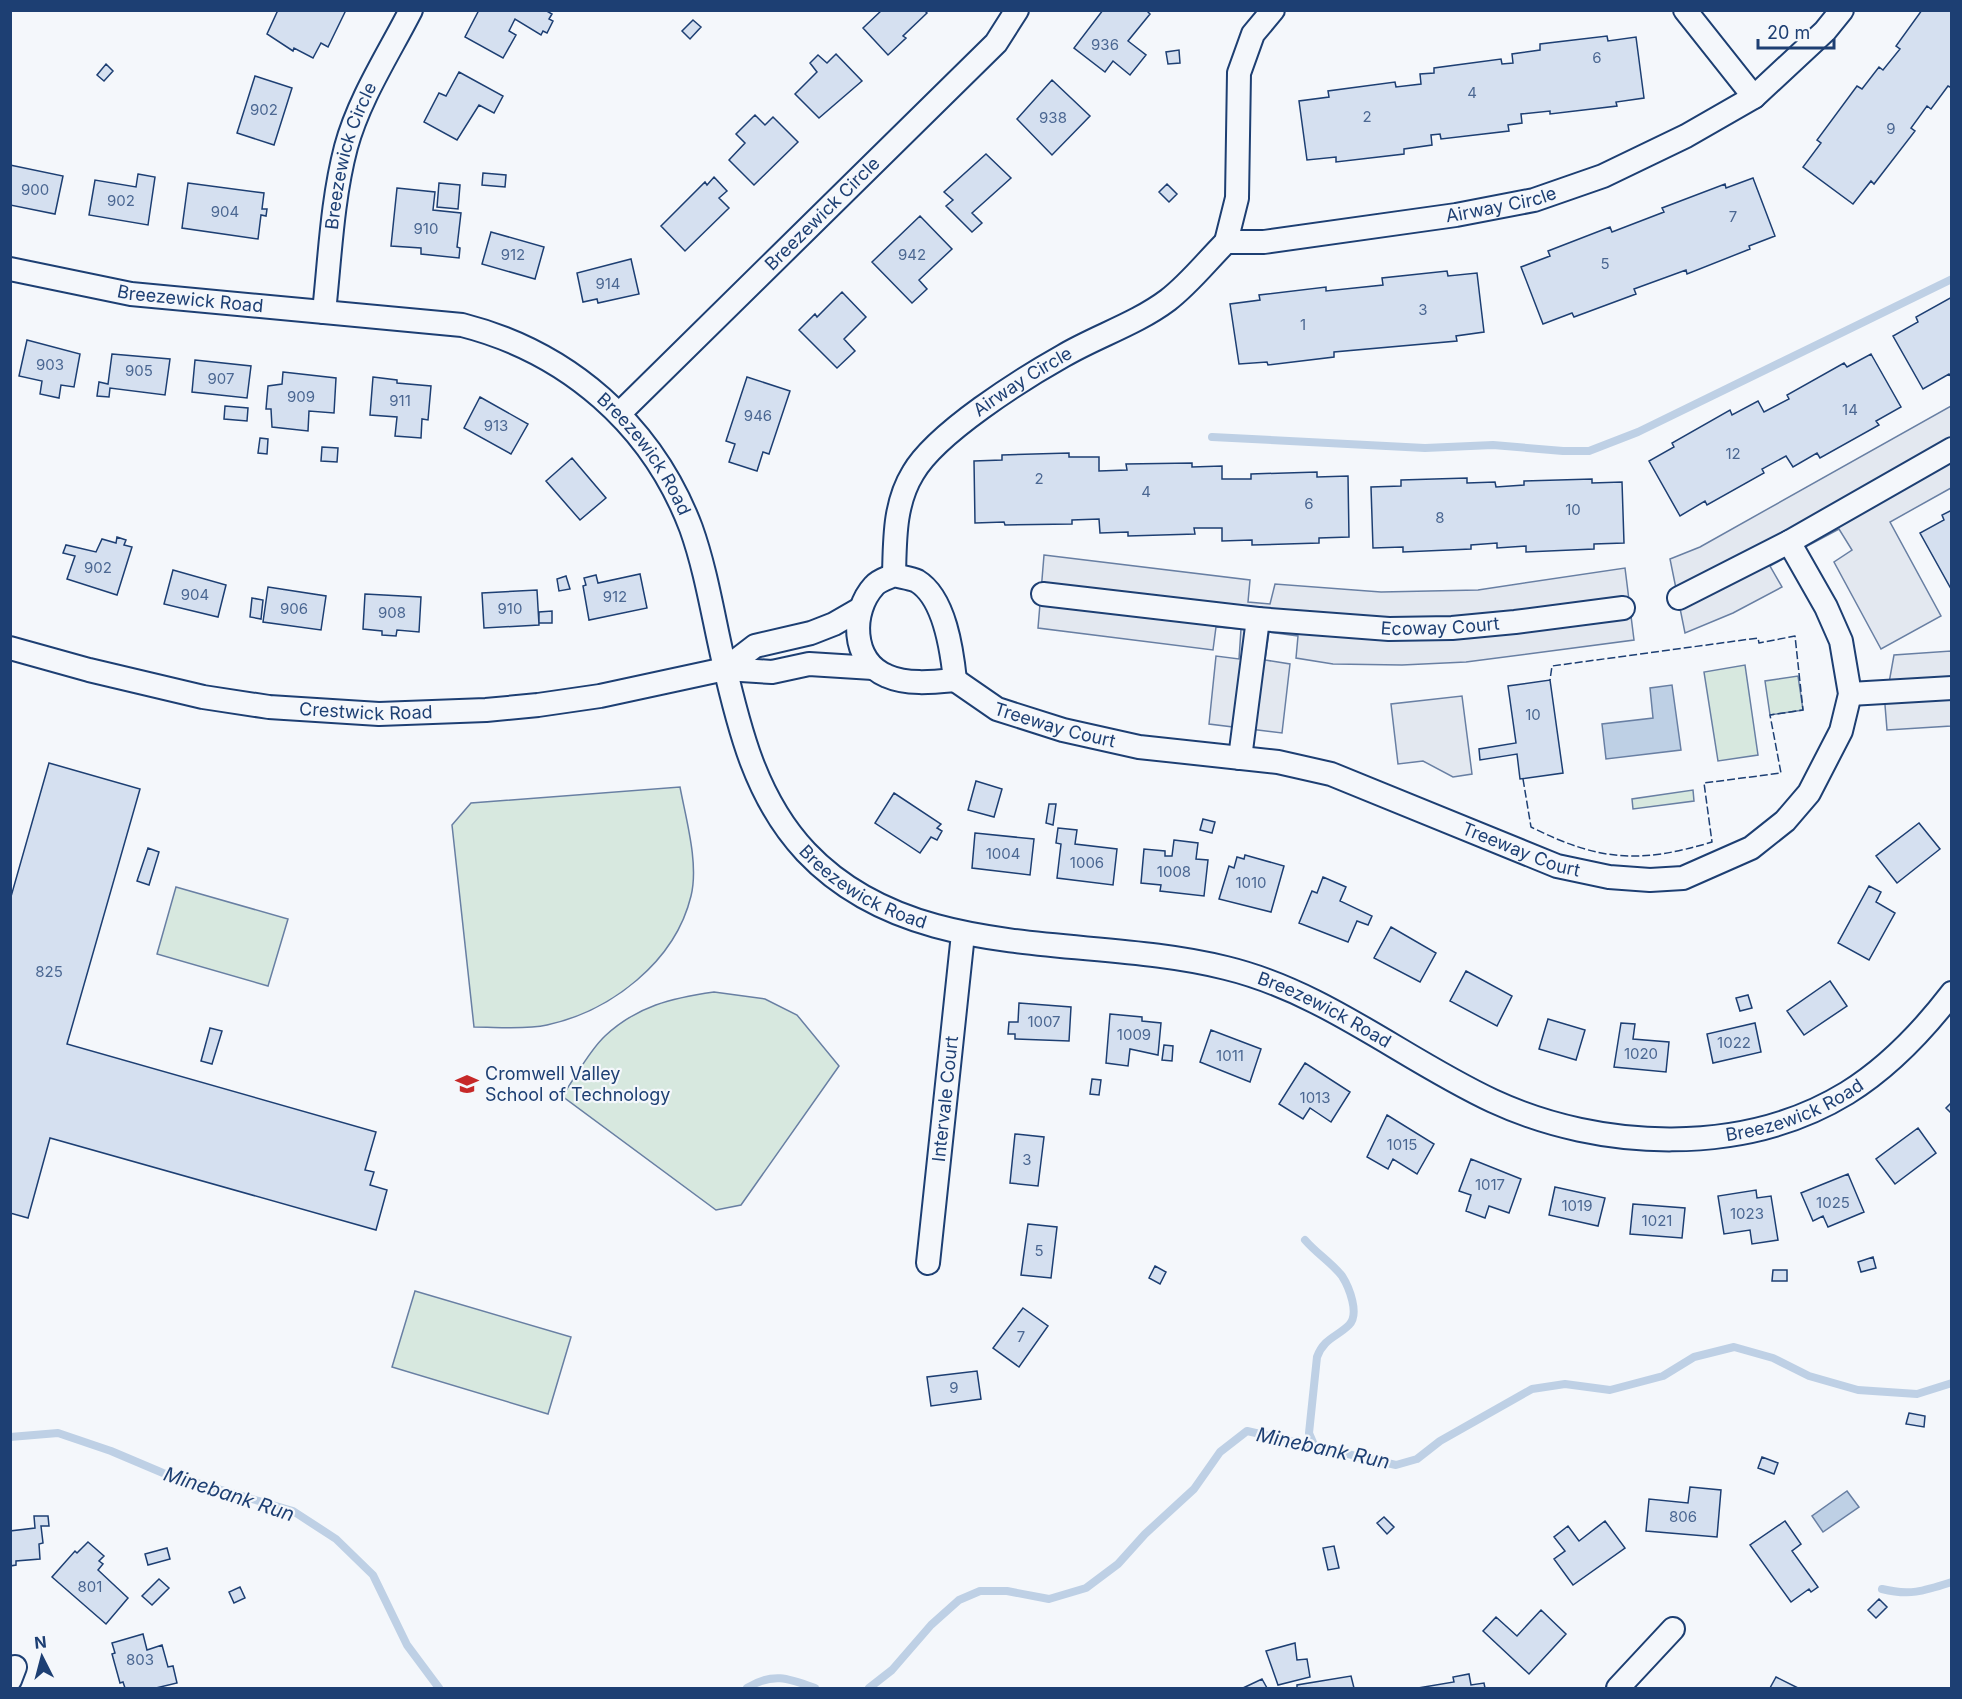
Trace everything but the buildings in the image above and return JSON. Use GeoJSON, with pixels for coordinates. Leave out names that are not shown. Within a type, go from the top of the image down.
{"type":"FeatureCollection","features":[{"type":"Feature","properties":{"kind":"street","name":"Breezewick Circle"},"geometry":{"type":"LineString","coordinates":[[324,312],[337,191],[346,146],[363,100],[411,10]]}},
{"type":"Feature","properties":{"kind":"street","name":"Breezewick Circle"},"geometry":{"type":"LineString","coordinates":[[620,413],[996,43],[1017,10]]}},
{"type":"Feature","properties":{"kind":"street"},"geometry":{"type":"LineString","coordinates":[[1226,243],[1237,198],[1239,73],[1253,34],[1273,10]]}},
{"type":"Feature","properties":{"kind":"street"},"geometry":{"type":"LineString","coordinates":[[1685,10],[1754,97]]}},
{"type":"Feature","properties":{"kind":"street","name":"Airway Circle"},"geometry":{"type":"LineString","coordinates":[[894,575],[895,531],[900,504],[913,473],[932,449],[963,422],[1063,356],[1167,300],[1226,243],[1264,242],[1456,214],[1534,200],[1603,176],[1686,135],[1754,97],[1825,31],[1842,10]]}},
{"type":"Feature","properties":{"kind":"street","name":"Breezewick Road"},"geometry":{"type":"LineString","coordinates":[[10,269],[131,294],[428,320],[462,325],[496,334],[555,362],[620,413],[665,473],[687,519],[700,557],[746,749],[761,785],[783,824],[808,854],[836,878],[900,915],[963,934],[1167,956],[1234,969],[1304,995],[1454,1082],[1498,1104],[1578,1129],[1643,1138],[1704,1138],[1740,1133],[1782,1124],[1816,1110],[1849,1092],[1899,1053],[1931,1020],[1952,993]]}},
{"type":"Feature","properties":{"kind":"street"},"geometry":{"type":"LineString","coordinates":[[1679,598],[1788,542],[1952,449]]}},
{"type":"Feature","properties":{"kind":"street","name":"Treeway Court"},"geometry":{"type":"LineString","coordinates":[[956,680],[997,708],[1032,722],[1139,747],[1278,762],[1331,774],[1557,866],[1609,877],[1650,880],[1683,878],[1751,848],[1785,821],[1809,793],[1841,731],[1850,694],[1841,641],[1826,607],[1788,542]]}},
{"type":"Feature","properties":{"kind":"street"},"geometry":{"type":"LineString","coordinates":[[894,575],[918,582],[933,598],[948,634],[956,680],[908,680],[888,677],[873,668],[860,642],[857,626],[860,609],[876,584],[894,575]]}},
{"type":"Feature","properties":{"kind":"street","name":"Ecoway Court"},"geometry":{"type":"LineString","coordinates":[[1043,594],[1258,619],[1389,629],[1452,628],[1623,608]]}},
{"type":"Feature","properties":{"kind":"street","name":"Crestwick Road"},"geometry":{"type":"LineString","coordinates":[[725,669],[755,646],[811,633],[834,624],[860,609]]}},
{"type":"Feature","properties":{"kind":"street"},"geometry":{"type":"LineString","coordinates":[[1240,758],[1258,619]]}},
{"type":"Feature","properties":{"kind":"street","name":"Crestwick Road"},"geometry":{"type":"LineString","coordinates":[[10,648],[89,670],[203,697],[269,707],[379,714],[486,710],[538,705],[600,696],[725,669],[772,672],[809,664],[873,668]]}},
{"type":"Feature","properties":{"kind":"street"},"geometry":{"type":"LineString","coordinates":[[1850,694],[1952,688]]}},
{"type":"Feature","properties":{"kind":"street","name":"Intervale Court"},"geometry":{"type":"LineString","coordinates":[[928,1263],[963,934]]}},
{"type":"Feature","properties":{"kind":"street"},"geometry":{"type":"LineString","coordinates":[[1618,1689],[1673,1629]]}},
{"type":"Feature","properties":{"kind":"shaded area"},"geometry":{"type":"Polygon","coordinates":[[[1951,406],[1951,488],[1890,522],[1941,616],[1881,649],[1834,562],[1852,550],[1839,529],[1770,566],[1782,587],[1733,613],[1685,633],[1670,559],[1700,547],[1951,406]]]}},
{"type":"Feature","properties":{"kind":"shaded area"},"geometry":{"type":"Polygon","coordinates":[[[1044,555],[1250,580],[1248,602],[1270,604],[1275,584],[1381,592],[1478,590],[1625,568],[1634,640],[1466,662],[1402,665],[1333,664],[1296,658],[1298,636],[1269,632],[1265,660],[1290,664],[1282,733],[1209,724],[1216,656],[1239,659],[1241,629],[1216,627],[1213,650],[1038,628],[1044,555]]]}},
{"type":"Feature","properties":{"kind":"shaded area"},"geometry":{"type":"Polygon","coordinates":[[[1951,651],[1951,726],[1887,730],[1885,705],[1894,655],[1951,651]]]}},
{"type":"Feature","properties":{"kind":"shaded area"},"geometry":{"type":"Polygon","coordinates":[[[1745,665],[1758,755],[1718,761],[1704,672],[1745,665]]]}},
{"type":"Feature","properties":{"kind":"shaded area"},"geometry":{"type":"Polygon","coordinates":[[[1798,676],[1803,710],[1770,715],[1765,681],[1798,676]]]}},
{"type":"Feature","properties":{"kind":"shaded area"},"geometry":{"type":"Polygon","coordinates":[[[1462,696],[1472,774],[1453,777],[1423,761],[1398,764],[1391,704],[1462,696]]]}},
{"type":"Feature","properties":{"kind":"shaded area"},"geometry":{"type":"Polygon","coordinates":[[[680,787],[693,856],[693,883],[683,920],[671,942],[655,962],[637,980],[616,995],[571,1018],[530,1027],[474,1027],[452,825],[471,803],[680,787]]]}},
{"type":"Feature","properties":{"kind":"shaded area"},"geometry":{"type":"Polygon","coordinates":[[[1693,790],[1694,801],[1633,809],[1632,799],[1693,790]]]}},
{"type":"Feature","properties":{"kind":"shaded area"},"geometry":{"type":"Polygon","coordinates":[[[176,887],[288,919],[268,986],[157,954],[176,887]]]}},
{"type":"Feature","properties":{"kind":"shaded area"},"geometry":{"type":"Polygon","coordinates":[[[714,992],[765,999],[797,1015],[839,1066],[741,1205],[716,1210],[562,1096],[593,1049],[605,1036],[630,1017],[642,1010],[669,1001],[714,992]]]}},
{"type":"Feature","properties":{"kind":"shaded area"},"geometry":{"type":"Polygon","coordinates":[[[415,1291],[571,1337],[548,1414],[392,1367],[415,1291]]]}},
{"type":"Feature","properties":{"kind":"water"},"geometry":{"type":"Polygon","coordinates":[[[1672,685],[1681,750],[1606,759],[1602,724],[1653,718],[1650,688],[1672,685]]]}},
{"type":"Feature","properties":{"kind":"water"},"geometry":{"type":"Polygon","coordinates":[[[1847,1491],[1859,1507],[1823,1532],[1812,1516],[1847,1491]]]}},
{"type":"Feature","properties":{"kind":"waterway"},"geometry":{"type":"LineString","coordinates":[[1212,437],[1425,448],[1493,445],[1589,451],[1638,432],[1952,279]]}},
{"type":"Feature","properties":{"kind":"waterway"},"geometry":{"type":"LineString","coordinates":[[1305,1240],[1342,1276],[1350,1293],[1354,1314],[1349,1325],[1327,1342],[1317,1357],[1309,1433],[1315,1447]]}},
{"type":"Feature","properties":{"kind":"waterway","name":"Minebank Run"},"geometry":{"type":"LineString","coordinates":[[869,1688],[892,1670],[931,1625],[959,1600],[980,1591],[1007,1591],[1049,1599],[1086,1588],[1118,1564],[1145,1534],[1194,1489],[1220,1452],[1247,1431],[1396,1465],[1417,1459],[1440,1441],[1532,1389],[1565,1384],[1610,1390],[1663,1376],[1694,1357],[1734,1347],[1773,1358],[1809,1376],[1858,1390],[1917,1394],[1952,1383]]}},
{"type":"Feature","properties":{"kind":"waterway","name":"Minebank Run"},"geometry":{"type":"LineString","coordinates":[[10,1437],[58,1433],[111,1451],[163,1473],[293,1511],[336,1539],[373,1575],[407,1645],[439,1688]]}},
{"type":"Feature","properties":{"kind":"waterway"},"geometry":{"type":"LineString","coordinates":[[1882,1589],[1917,1592],[1952,1582]]}},
{"type":"Feature","properties":{"kind":"waterway","name":"Minebank Run"},"geometry":{"type":"LineString","coordinates":[[747,1688],[773,1678],[788,1679],[815,1688]]}},
{"type":"Feature","properties":{"kind":"fence"},"geometry":{"type":"LineString","coordinates":[[1523,779],[1531,827],[1555,838],[1578,847],[1620,856],[1662,854],[1686,849],[1712,842],[1704,783],[1781,773],[1770,715],[1803,710],[1795,636],[1759,643],[1758,638],[1552,666],[1550,680]]}},
{"type":"Feature","properties":{"kind":"place","name":"Cromwell Valley School of Technology"},"geometry":{"type":"Point","coordinates":[467,1084]}}]}
